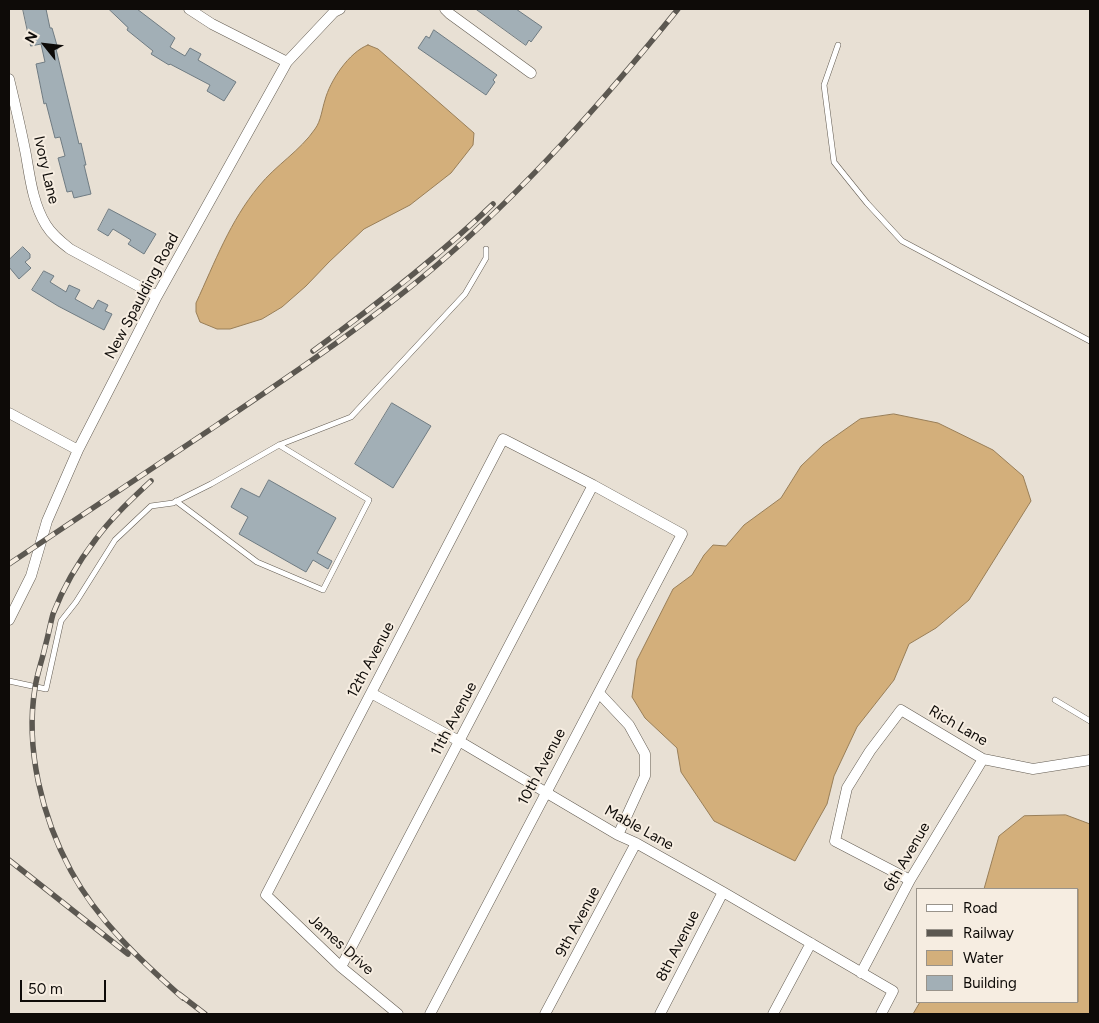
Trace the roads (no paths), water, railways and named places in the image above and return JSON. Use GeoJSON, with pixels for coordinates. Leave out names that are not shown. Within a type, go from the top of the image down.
{"type":"FeatureCollection","features":[{"type":"Feature","properties":{"kind":"street"},"geometry":{"type":"LineString","coordinates":[[189,9],[212,24],[287,62]]}},
{"type":"Feature","properties":{"kind":"street","name":"New Spaulding Road"},"geometry":{"type":"LineString","coordinates":[[9,620],[31,576],[47,520],[78,450],[157,296],[287,62],[334,12],[340,9]]}},
{"type":"Feature","properties":{"kind":"street"},"geometry":{"type":"LineString","coordinates":[[445,9],[531,73]]}},
{"type":"Feature","properties":{"kind":"street","name":"Ivory Lane"},"geometry":{"type":"LineString","coordinates":[[9,79],[32,188],[45,224],[70,249],[157,296]]}},
{"type":"Feature","properties":{"kind":"street"},"geometry":{"type":"LineString","coordinates":[[9,413],[78,450]]}},
{"type":"Feature","properties":{"kind":"street","name":"12th Avenue"},"geometry":{"type":"LineString","coordinates":[[266,895],[504,439],[593,485]]}},
{"type":"Feature","properties":{"kind":"street","name":"10th Avenue"},"geometry":{"type":"LineString","coordinates":[[430,1014],[682,534],[593,485]]}},
{"type":"Feature","properties":{"kind":"street","name":"11th Avenue"},"geometry":{"type":"LineString","coordinates":[[341,967],[593,485]]}},
{"type":"Feature","properties":{"kind":"street","name":"Mable Lane"},"geometry":{"type":"LineString","coordinates":[[371,693],[459,741],[618,835],[636,843],[723,892],[893,991],[881,1014]]}},
{"type":"Feature","properties":{"kind":"street"},"geometry":{"type":"LineString","coordinates":[[598,693],[629,725],[645,754],[646,776],[618,835]]}},
{"type":"Feature","properties":{"kind":"street","name":"Rich Lane"},"geometry":{"type":"LineString","coordinates":[[910,880],[835,841],[847,788],[870,751],[901,710],[983,759],[1033,769],[1090,760]]}},
{"type":"Feature","properties":{"kind":"street","name":"6th Avenue"},"geometry":{"type":"LineString","coordinates":[[861,973],[910,880],[983,759]]}},
{"type":"Feature","properties":{"kind":"street","name":"9th Avenue"},"geometry":{"type":"LineString","coordinates":[[545,1014],[636,843]]}},
{"type":"Feature","properties":{"kind":"street","name":"8th Avenue"},"geometry":{"type":"LineString","coordinates":[[660,1014],[723,892]]}},
{"type":"Feature","properties":{"kind":"street","name":"James Drive"},"geometry":{"type":"LineString","coordinates":[[266,895],[341,967],[398,1014]]}},
{"type":"Feature","properties":{"kind":"street"},"geometry":{"type":"LineString","coordinates":[[773,1014],[811,943]]}},
{"type":"Feature","properties":{"kind":"lane"},"geometry":{"type":"LineString","coordinates":[[838,45],[824,85],[834,162],[867,203],[902,240],[1090,341]]}},
{"type":"Feature","properties":{"kind":"lane"},"geometry":{"type":"LineString","coordinates":[[9,681],[46,689],[61,621],[76,602],[114,540],[151,506],[176,501],[211,484],[279,445],[351,417],[465,294],[486,258],[486,249]]}},
{"type":"Feature","properties":{"kind":"lane"},"geometry":{"type":"LineString","coordinates":[[176,501],[257,562],[323,590],[369,500],[279,445]]}},
{"type":"Feature","properties":{"kind":"lane"},"geometry":{"type":"LineString","coordinates":[[1055,700],[1090,721]]}},
{"type":"Feature","properties":{"kind":"water"},"geometry":{"type":"Polygon","coordinates":[[[368,45],[378,49],[474,133],[473,145],[451,173],[410,205],[364,229],[282,307],[262,319],[230,329],[217,329],[200,322],[196,312],[196,303],[224,242],[240,213],[266,178],[309,137],[319,122],[331,84],[341,68],[354,54],[368,45]]]}},
{"type":"Feature","properties":{"kind":"water"},"geometry":{"type":"Polygon","coordinates":[[[894,414],[938,423],[993,450],[1023,476],[1031,501],[969,600],[936,628],[909,644],[894,680],[857,727],[834,776],[827,804],[795,861],[714,821],[681,772],[677,748],[645,718],[632,697],[637,660],[673,589],[692,575],[704,555],[713,545],[726,546],[744,525],[781,498],[801,466],[823,445],[860,419],[894,414]]]}},
{"type":"Feature","properties":{"kind":"water"},"geometry":{"type":"Polygon","coordinates":[[[1066,815],[1090,824],[1090,1014],[913,1014],[919,1003],[1079,1003],[1079,888],[984,888],[999,836],[1024,816],[1066,815]]]}},
{"type":"Feature","properties":{"kind":"railway"},"geometry":{"type":"LineString","coordinates":[[9,564],[301,368],[411,287],[470,236],[564,142],[622,77],[678,9]]}},
{"type":"Feature","properties":{"kind":"railway"},"geometry":{"type":"LineString","coordinates":[[313,351],[406,280],[493,204]]}},
{"type":"Feature","properties":{"kind":"railway"},"geometry":{"type":"LineString","coordinates":[[151,481],[122,508],[102,531],[90,547],[62,594],[53,614],[36,683],[32,711],[32,735],[38,782],[44,805],[71,871],[94,907],[121,939],[183,998]]}},
{"type":"Feature","properties":{"kind":"railway"},"geometry":{"type":"LineString","coordinates":[[9,860],[128,954]]}},
{"type":"Feature","properties":{"kind":"railway"},"geometry":{"type":"LineString","coordinates":[[179,994],[205,1014]]}}]}
